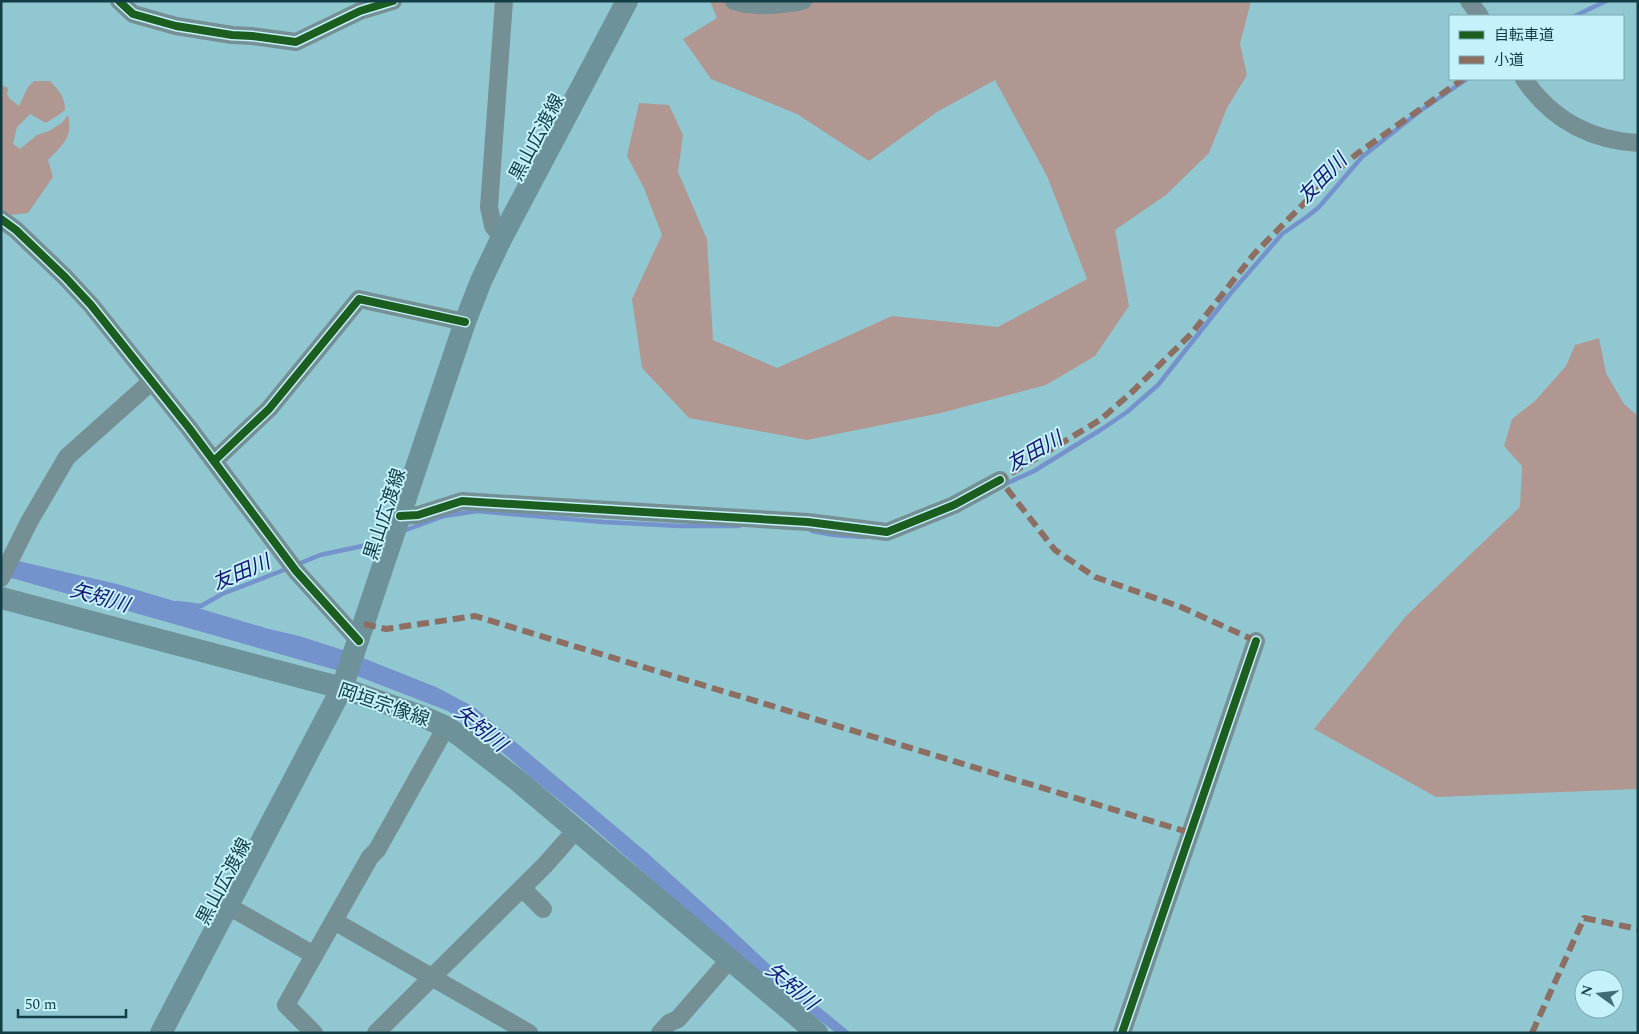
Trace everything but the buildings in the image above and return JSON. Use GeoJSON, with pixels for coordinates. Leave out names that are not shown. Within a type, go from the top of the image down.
{"type":"FeatureCollection","features":[{"type":"Feature","properties":{"kind":"main road","name":"黒山広渡線"},"geometry":{"type":"LineString","coordinates":[[161,1033],[342,688],[465,322],[481,281],[502,237],[627,1]]}},
{"type":"Feature","properties":{"kind":"main road","name":"岡垣宗像線"},"geometry":{"type":"LineString","coordinates":[[1,598],[342,688],[418,714],[446,727],[517,780],[817,1033]]}},
{"type":"Feature","properties":{"kind":"street"},"geometry":{"type":"LineString","coordinates":[[119,1],[133,14],[176,26],[232,35],[296,42],[360,11],[393,1]]}},
{"type":"Feature","properties":{"kind":"street"},"geometry":{"type":"LineString","coordinates":[[502,237],[494,226],[489,207],[504,1]]}},
{"type":"Feature","properties":{"kind":"street"},"geometry":{"type":"LineString","coordinates":[[734,1],[746,5],[804,1]]}},
{"type":"Feature","properties":{"kind":"street"},"geometry":{"type":"LineString","coordinates":[[1469,1],[1479,15]]}},
{"type":"Feature","properties":{"kind":"street"},"geometry":{"type":"LineString","coordinates":[[1525,80],[1536,97],[1566,122],[1616,142],[1638,143]]}},
{"type":"Feature","properties":{"kind":"street"},"geometry":{"type":"LineString","coordinates":[[1,219],[16,230],[65,277],[90,306],[152,381],[214,461],[281,553],[359,641]]}},
{"type":"Feature","properties":{"kind":"street"},"geometry":{"type":"LineString","coordinates":[[214,461],[269,409],[358,299],[465,322]]}},
{"type":"Feature","properties":{"kind":"street"},"geometry":{"type":"LineString","coordinates":[[1,578],[29,522],[67,457],[152,381]]}},
{"type":"Feature","properties":{"kind":"street"},"geometry":{"type":"LineString","coordinates":[[400,516],[418,515],[462,501],[808,522],[887,532],[954,505],[1000,480]]}},
{"type":"Feature","properties":{"kind":"street"},"geometry":{"type":"LineString","coordinates":[[1122,1033],[1256,641]]}},
{"type":"Feature","properties":{"kind":"street"},"geometry":{"type":"LineString","coordinates":[[314,1033],[286,1005],[370,857],[377,850],[446,727]]}},
{"type":"Feature","properties":{"kind":"street"},"geometry":{"type":"LineString","coordinates":[[376,1033],[522,888],[576,830]]}},
{"type":"Feature","properties":{"kind":"street"},"geometry":{"type":"LineString","coordinates":[[522,888],[543,909]]}},
{"type":"Feature","properties":{"kind":"street"},"geometry":{"type":"LineString","coordinates":[[228,906],[314,955]]}},
{"type":"Feature","properties":{"kind":"street"},"geometry":{"type":"LineString","coordinates":[[334,920],[529,1033]]}},
{"type":"Feature","properties":{"kind":"street"},"geometry":{"type":"LineString","coordinates":[[660,1033],[669,1023],[678,1019],[730,959]]}},
{"type":"Feature","properties":{"kind":"shaded area"},"geometry":{"type":"Polygon","coordinates":[[[710,1],[1251,1],[1240,44],[1247,75],[1227,108],[1209,153],[1166,195],[1115,230],[1129,306],[1095,356],[1046,385],[941,413],[807,440],[689,418],[642,368],[632,299],[662,235],[644,188],[627,156],[639,103],[669,105],[683,135],[678,172],[707,239],[713,340],[777,368],[892,316],[998,327],[1087,279],[1047,176],[995,80],[937,112],[869,161],[797,114],[711,79],[683,39],[717,18],[710,1]]]}},
{"type":"Feature","properties":{"kind":"shaded area"},"geometry":{"type":"Polygon","coordinates":[[[34,81],[50,81],[63,97],[65,110],[46,123],[30,114],[17,127],[13,144],[20,149],[37,135],[49,131],[62,123],[68,115],[68,135],[48,160],[53,177],[28,213],[10,215],[1,209],[1,85],[8,88],[7,94],[10,99],[19,106],[28,87],[34,81]]]}},
{"type":"Feature","properties":{"kind":"shaded area"},"geometry":{"type":"Polygon","coordinates":[[[1599,338],[1606,373],[1624,404],[1638,416],[1638,789],[1436,797],[1314,729],[1406,616],[1520,507],[1522,466],[1504,446],[1512,419],[1535,401],[1566,366],[1575,345],[1599,338]]]}},
{"type":"Feature","properties":{"kind":"water","name":"矢矧川"},"geometry":{"type":"Polygon","coordinates":[[[1,557],[117,584],[269,629],[299,636],[343,650],[436,687],[474,707],[645,851],[786,980],[851,1033],[836,1033],[810,1013],[488,740],[448,711],[357,676],[15,579],[1,577],[1,557]]]}},
{"type":"Feature","properties":{"kind":"waterway","name":"友田川"},"geometry":{"type":"LineString","coordinates":[[1577,15],[1606,1]]}},
{"type":"Feature","properties":{"kind":"waterway","name":"友田川"},"geometry":{"type":"LineString","coordinates":[[1003,485],[1034,471],[1102,429],[1127,412],[1158,385],[1230,294],[1282,234],[1319,207],[1362,157],[1420,111],[1466,80]]}},
{"type":"Feature","properties":{"kind":"waterway","name":"友田川"},"geometry":{"type":"LineString","coordinates":[[403,531],[444,516],[477,511],[603,522],[680,526],[739,526]]}},
{"type":"Feature","properties":{"kind":"waterway","name":"友田川"},"geometry":{"type":"LineString","coordinates":[[812,531],[864,537]]}},
{"type":"Feature","properties":{"kind":"waterway","name":"友田川"},"geometry":{"type":"LineString","coordinates":[[296,565],[320,555],[367,545],[384,538]]}},
{"type":"Feature","properties":{"kind":"waterway","name":"友田川"},"geometry":{"type":"LineString","coordinates":[[177,603],[201,606],[222,594],[289,568]]}},
{"type":"Feature","properties":{"kind":"marked path"},"geometry":{"type":"LineString","coordinates":[[1256,641],[1181,607],[1095,577],[1055,550],[1000,480],[1100,420],[1131,393],[1192,333],[1254,254],[1336,171],[1358,153],[1462,80]]}},
{"type":"Feature","properties":{"kind":"marked path"},"geometry":{"type":"LineString","coordinates":[[364,624],[386,629],[475,616],[1191,833]]}},
{"type":"Feature","properties":{"kind":"marked path"},"geometry":{"type":"LineString","coordinates":[[1532,1033],[1584,918],[1638,929]]}},
{"type":"Feature","properties":{"kind":"cycle path"},"geometry":{"type":"LineString","coordinates":[[119,1],[133,14],[176,26],[232,35],[296,42],[360,11],[393,1]]}},
{"type":"Feature","properties":{"kind":"cycle path"},"geometry":{"type":"LineString","coordinates":[[1,219],[16,230],[91,305],[189,428],[296,571],[359,641]]}},
{"type":"Feature","properties":{"kind":"cycle path"},"geometry":{"type":"LineString","coordinates":[[214,461],[269,409],[359,299],[465,322]]}},
{"type":"Feature","properties":{"kind":"cycle path"},"geometry":{"type":"LineString","coordinates":[[400,516],[418,515],[462,501],[808,522],[887,532],[954,505],[1000,480]]}},
{"type":"Feature","properties":{"kind":"cycle path"},"geometry":{"type":"LineString","coordinates":[[1122,1033],[1256,641]]}}]}
